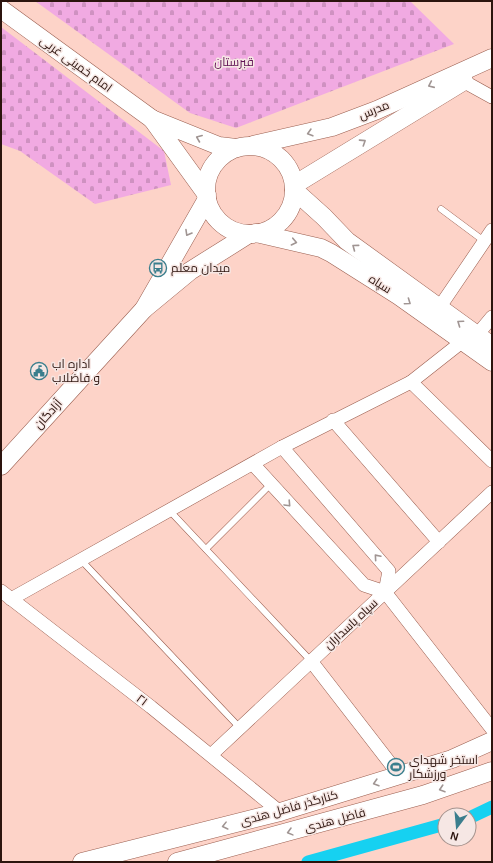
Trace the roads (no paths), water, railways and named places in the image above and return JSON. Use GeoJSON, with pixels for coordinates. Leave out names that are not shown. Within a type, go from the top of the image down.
{"type":"FeatureCollection","features":[{"type":"Feature","properties":{"kind":"main road","name":"امام خمینی غربی"},"geometry":{"type":"LineString","coordinates":[[1,9],[152,119],[219,146],[243,147]]}},
{"type":"Feature","properties":{"kind":"main road","name":"مدرس"},"geometry":{"type":"LineString","coordinates":[[243,147],[332,127],[377,110],[492,58],[464,81],[294,187]]}},
{"type":"Feature","properties":{"kind":"main road","name":"امام خمینی غربی"},"geometry":{"type":"LineString","coordinates":[[152,119],[207,197]]}},
{"type":"Feature","properties":{"kind":"main road"},"geometry":{"type":"LineString","coordinates":[[243,147],[264,148],[277,155],[287,165],[294,187],[291,207],[285,217],[276,226],[253,234],[190,271],[144,309],[207,197],[209,174],[214,165],[224,155],[243,147]]}},
{"type":"Feature","properties":{"kind":"main road","name":"سپاه"},"geometry":{"type":"LineString","coordinates":[[294,187],[347,242],[439,308],[492,362]]}},
{"type":"Feature","properties":{"kind":"main road"},"geometry":{"type":"LineString","coordinates":[[207,197],[214,215],[222,224],[232,230],[253,234]]}},
{"type":"Feature","properties":{"kind":"main road","name":"سپاه"},"geometry":{"type":"LineString","coordinates":[[253,234],[320,248],[470,338],[492,346]]}},
{"type":"Feature","properties":{"kind":"main road","name":"آزادگان"},"geometry":{"type":"LineString","coordinates":[[1,466],[144,309]]}},
{"type":"Feature","properties":{"kind":"main road","name":"کنارگذر فاضل هندی"},"geometry":{"type":"LineString","coordinates":[[82,862],[280,812],[452,759],[492,741]]}},
{"type":"Feature","properties":{"kind":"main road","name":"فاضل هندی"},"geometry":{"type":"LineString","coordinates":[[177,862],[424,795],[492,771]]}},
{"type":"Feature","properties":{"kind":"street"},"geometry":{"type":"LineString","coordinates":[[464,81],[492,97]]}},
{"type":"Feature","properties":{"kind":"street"},"geometry":{"type":"LineString","coordinates":[[439,308],[492,230]]}},
{"type":"Feature","properties":{"kind":"street"},"geometry":{"type":"LineString","coordinates":[[6,595],[81,560],[282,447],[410,382],[470,338],[492,317]]}},
{"type":"Feature","properties":{"kind":"street"},"geometry":{"type":"LineString","coordinates":[[410,382],[492,461]]}},
{"type":"Feature","properties":{"kind":"street"},"geometry":{"type":"LineString","coordinates":[[333,420],[438,542]]}},
{"type":"Feature","properties":{"kind":"street"},"geometry":{"type":"LineString","coordinates":[[282,447],[389,571],[385,592]]}},
{"type":"Feature","properties":{"kind":"street"},"geometry":{"type":"LineString","coordinates":[[253,464],[270,485],[364,585],[385,592],[492,728]]}},
{"type":"Feature","properties":{"kind":"street","name":"سپاه پاسداران"},"geometry":{"type":"LineString","coordinates":[[211,755],[492,492]]}},
{"type":"Feature","properties":{"kind":"street","name":"۲۱"},"geometry":{"type":"LineString","coordinates":[[6,595],[211,755],[280,812]]}},
{"type":"Feature","properties":{"kind":"street"},"geometry":{"type":"LineString","coordinates":[[311,661],[400,776]]}},
{"type":"Feature","properties":{"kind":"lane"},"geometry":{"type":"LineString","coordinates":[[440,209],[484,241]]}},
{"type":"Feature","properties":{"kind":"lane"},"geometry":{"type":"LineString","coordinates":[[206,549],[270,485]]}},
{"type":"Feature","properties":{"kind":"lane"},"geometry":{"type":"LineString","coordinates":[[169,510],[311,661]]}},
{"type":"Feature","properties":{"kind":"lane"},"geometry":{"type":"LineString","coordinates":[[81,560],[240,728]]}},
{"type":"Feature","properties":{"kind":"waterway"},"geometry":{"type":"LineString","coordinates":[[477,814],[492,807]]}},
{"type":"Feature","properties":{"kind":"waterway"},"geometry":{"type":"LineString","coordinates":[[308,862],[437,826]]}},
{"type":"Feature","properties":{"kind":"place","name":"میدان معلم"},"geometry":{"type":"Point","coordinates":[158,268]}},
{"type":"Feature","properties":{"kind":"place","name":"اداره اب و فاضلاب"},"geometry":{"type":"Point","coordinates":[39,371]}},
{"type":"Feature","properties":{"kind":"place","name":"استخر شهدای ورزشکار"},"geometry":{"type":"Point","coordinates":[396,767]}},
{"type":"Feature","properties":{"kind":"park label","name":"قبرستان"},"geometry":{"type":"Point","coordinates":[234,62]}}]}
